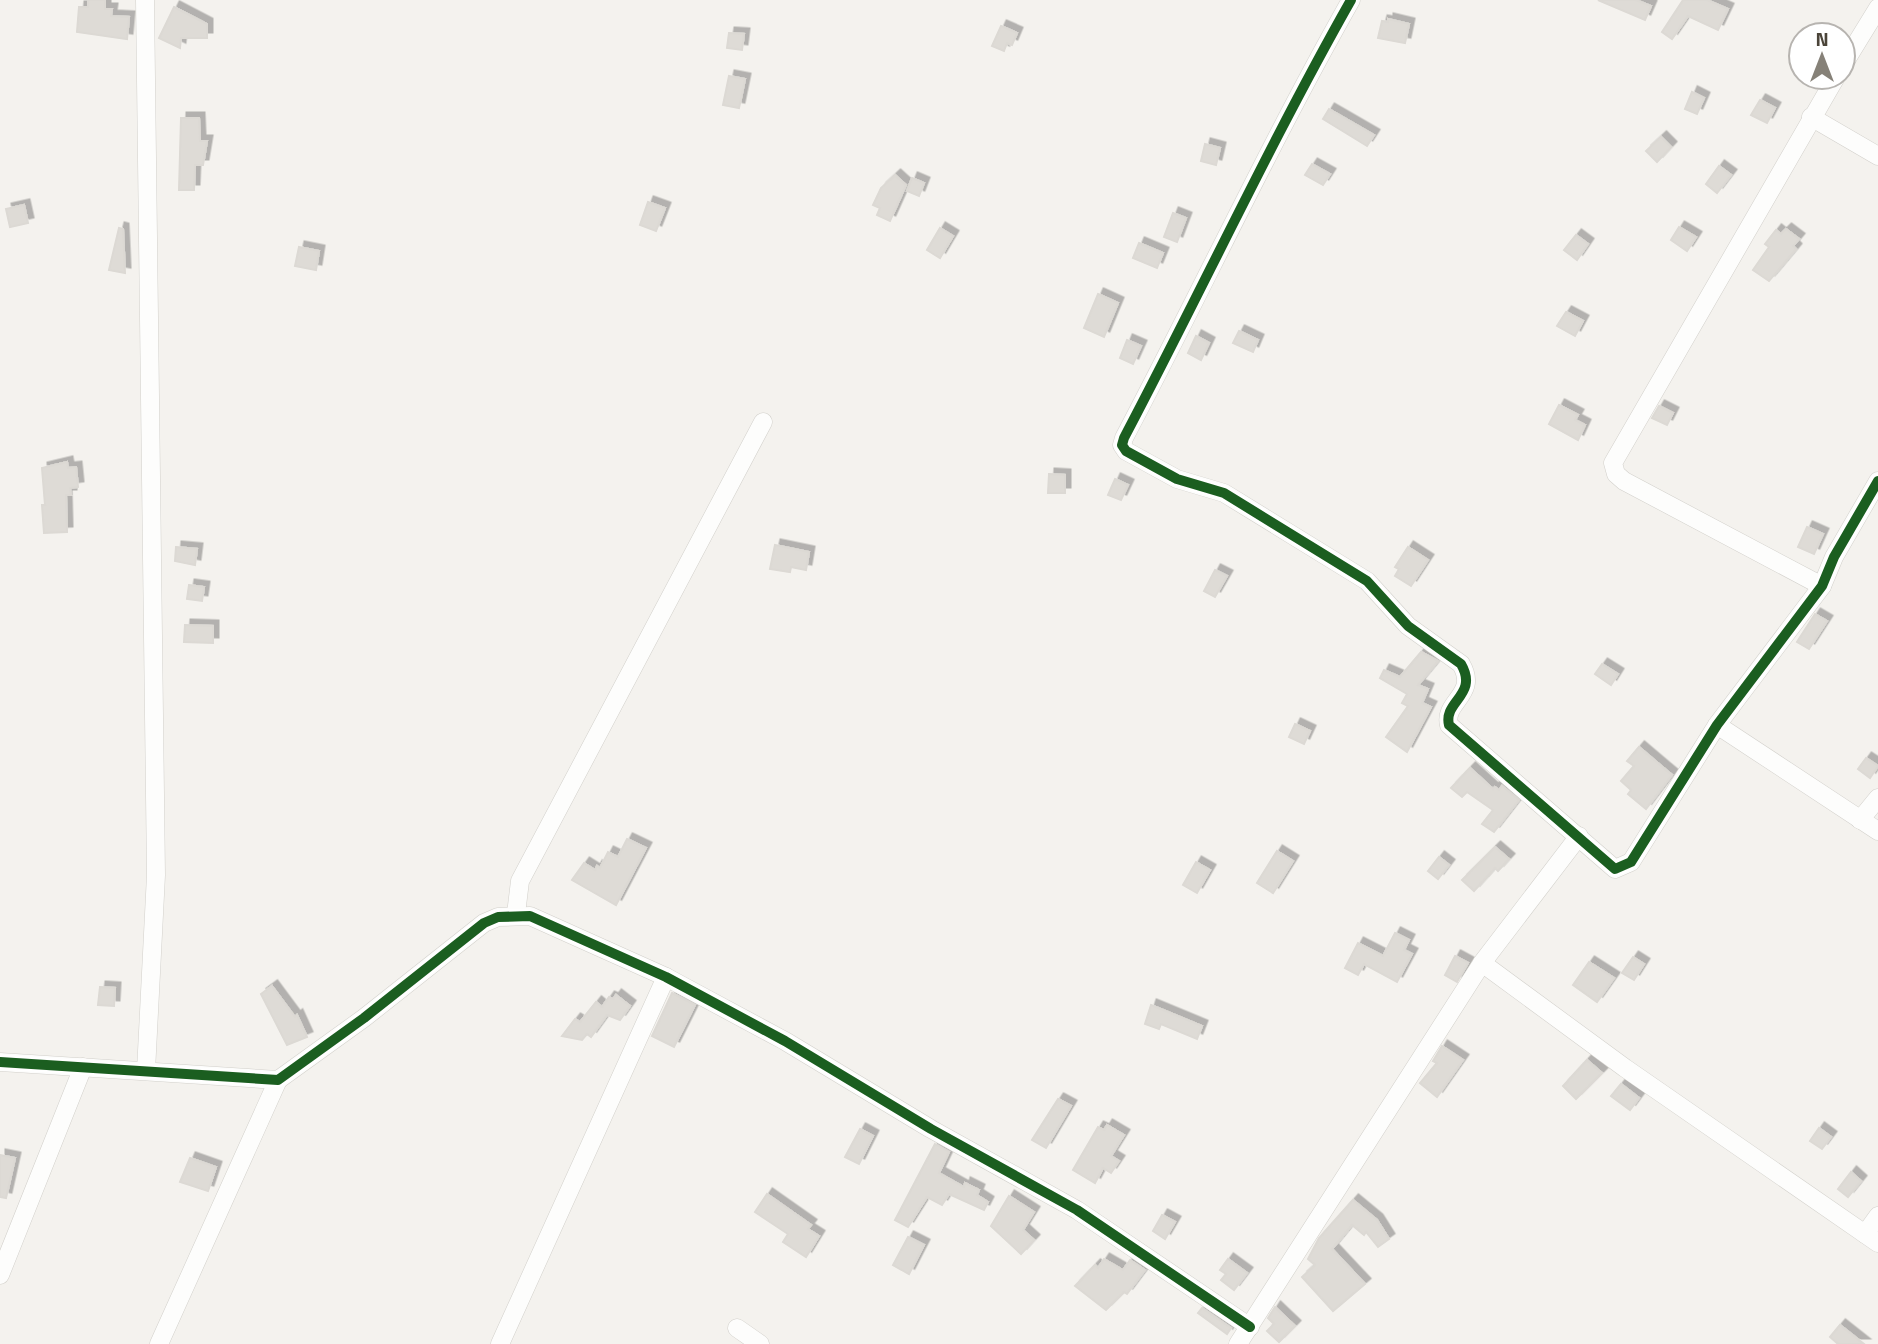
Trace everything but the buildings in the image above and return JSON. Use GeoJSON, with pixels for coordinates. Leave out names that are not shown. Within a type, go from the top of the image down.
{"type":"FeatureCollection","features":[{"type":"Feature","properties":{"kind":"street"},"geometry":{"type":"LineString","coordinates":[[145,0],[156,875],[146,1071]]}},
{"type":"Feature","properties":{"kind":"street"},"geometry":{"type":"LineString","coordinates":[[1351,0],[1250,187],[1122,445],[1126,451],[1177,479],[1224,494],[1367,582],[1408,626],[1461,664],[1465,671],[1466,687],[1449,715],[1449,725],[1615,869],[1624,868],[1631,862],[1717,725],[1822,586],[1834,557],[1878,481]]}},
{"type":"Feature","properties":{"kind":"street"},"geometry":{"type":"LineString","coordinates":[[1857,42],[1878,8]]}},
{"type":"Feature","properties":{"kind":"street"},"geometry":{"type":"LineString","coordinates":[[1822,586],[1624,481],[1616,474],[1613,463],[1827,91]]}},
{"type":"Feature","properties":{"kind":"street"},"geometry":{"type":"LineString","coordinates":[[1811,117],[1878,156]]}},
{"type":"Feature","properties":{"kind":"street"},"geometry":{"type":"LineString","coordinates":[[516,915],[520,881],[763,422]]}},
{"type":"Feature","properties":{"kind":"street"},"geometry":{"type":"LineString","coordinates":[[1717,725],[1878,831]]}},
{"type":"Feature","properties":{"kind":"street"},"geometry":{"type":"LineString","coordinates":[[1860,820],[1878,798]]}},
{"type":"Feature","properties":{"kind":"street"},"geometry":{"type":"LineString","coordinates":[[1238,1344],[1482,963],[1579,836]]}},
{"type":"Feature","properties":{"kind":"street"},"geometry":{"type":"LineString","coordinates":[[159,1344],[278,1080],[354,1025],[484,923],[498,917],[516,915],[530,916],[666,976],[785,1041],[931,1129],[1077,1210],[1250,1327]]}},
{"type":"Feature","properties":{"kind":"street"},"geometry":{"type":"LineString","coordinates":[[1482,963],[1625,1068],[1871,1239],[1878,1216]]}},
{"type":"Feature","properties":{"kind":"street"},"geometry":{"type":"LineString","coordinates":[[500,1344],[666,976]]}},
{"type":"Feature","properties":{"kind":"street"},"geometry":{"type":"LineString","coordinates":[[0,1062],[278,1080]]}},
{"type":"Feature","properties":{"kind":"street"},"geometry":{"type":"LineString","coordinates":[[0,1275],[83,1067]]}},
{"type":"Feature","properties":{"kind":"street"},"geometry":{"type":"LineString","coordinates":[[737,1328],[761,1344]]}},
{"type":"Feature","properties":{"kind":"cycle path"},"geometry":{"type":"LineString","coordinates":[[1351,0],[1292,108],[1124,438],[1122,445],[1126,451],[1177,479],[1224,493],[1367,581],[1408,626],[1461,664],[1466,683],[1464,691],[1451,710],[1449,725],[1615,869],[1631,862],[1717,725],[1822,586],[1834,557],[1878,481]]}},
{"type":"Feature","properties":{"kind":"cycle path"},"geometry":{"type":"LineString","coordinates":[[0,1062],[278,1080],[364,1018],[484,923],[498,917],[530,916],[666,977],[785,1041],[931,1129],[1077,1210],[1250,1327]]}}]}
